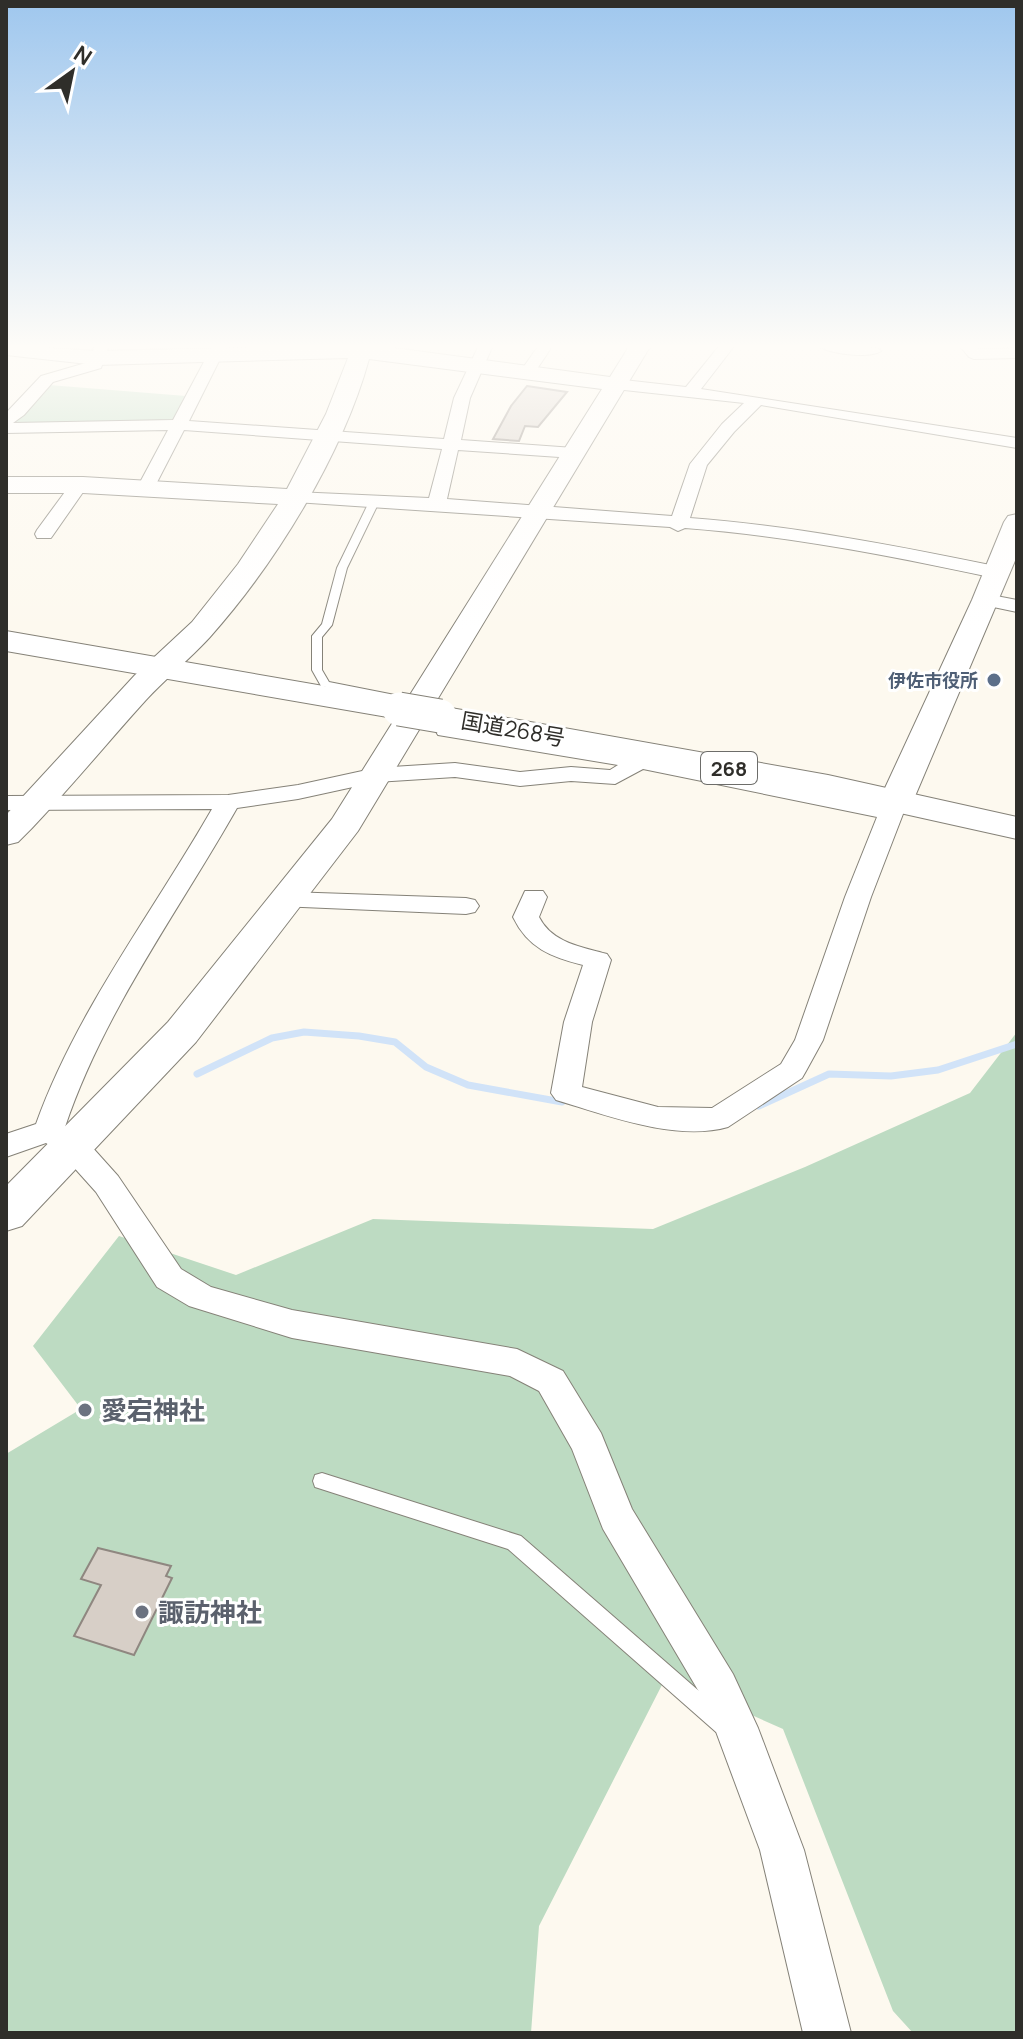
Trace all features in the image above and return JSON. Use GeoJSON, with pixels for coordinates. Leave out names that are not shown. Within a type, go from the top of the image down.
{"type":"FeatureCollection","features":[{"type":"Feature","properties":{"kind":"highway","name":"国道268号"},"geometry":{"type":"LineString","coordinates":[[6,641],[426,714],[894,807],[1017,828]]}},
{"type":"Feature","properties":{"kind":"street"},"geometry":{"type":"LineString","coordinates":[[146,488],[173,440]]}},
{"type":"Feature","properties":{"kind":"street"},"geometry":{"type":"LineString","coordinates":[[6,835],[39,804],[158,669],[201,629],[240,580],[295,497],[324,440]]}},
{"type":"Feature","properties":{"kind":"street"},"geometry":{"type":"LineString","coordinates":[[412,440],[574,453]]}},
{"type":"Feature","properties":{"kind":"street"},"geometry":{"type":"LineString","coordinates":[[6,1214],[61,1138],[182,1032],[346,824],[376,775],[426,714],[582,440]]}},
{"type":"Feature","properties":{"kind":"street"},"geometry":{"type":"LineString","coordinates":[[678,525],[699,464],[718,440]]}},
{"type":"Feature","properties":{"kind":"street"},"geometry":{"type":"LineString","coordinates":[[437,504],[452,443]]}},
{"type":"Feature","properties":{"kind":"street"},"geometry":{"type":"LineString","coordinates":[[6,485],[79,485],[437,504],[678,525],[766,529],[863,544],[990,586],[1017,606]]}},
{"type":"Feature","properties":{"kind":"street"},"geometry":{"type":"LineString","coordinates":[[44,534],[79,485]]}},
{"type":"Feature","properties":{"kind":"street"},"geometry":{"type":"LineString","coordinates":[[534,897],[526,917],[530,929],[544,942],[564,952],[598,960],[578,1022],[566,1093],[658,1118],[717,1119],[792,1071],[809,1040],[858,897],[894,807],[1017,522]]}},
{"type":"Feature","properties":{"kind":"street"},"geometry":{"type":"LineString","coordinates":[[426,714],[639,761],[894,807]]}},
{"type":"Feature","properties":{"kind":"street"},"geometry":{"type":"LineString","coordinates":[[6,803],[228,802],[298,792],[376,775],[455,770],[520,779],[571,774],[615,777],[639,761]]}},
{"type":"Feature","properties":{"kind":"street"},"geometry":{"type":"LineString","coordinates":[[228,802],[195,863],[106,1001],[55,1110],[61,1138],[107,1184],[169,1278],[201,1297],[292,1324],[517,1363],[551,1381],[588,1444],[616,1517],[719,1688],[743,1743],[782,1850],[827,2033]]}},
{"type":"Feature","properties":{"kind":"street"},"geometry":{"type":"LineString","coordinates":[[288,900],[466,906]]}},
{"type":"Feature","properties":{"kind":"street"},"geometry":{"type":"LineString","coordinates":[[6,1146],[61,1138]]}},
{"type":"Feature","properties":{"kind":"lane"},"geometry":{"type":"LineString","coordinates":[[374,502],[342,568],[327,625],[317,636],[317,670],[325,684],[426,714]]}},
{"type":"Feature","properties":{"kind":"lane"},"geometry":{"type":"LineString","coordinates":[[322,1481],[514,1542],[743,1743]]}},
{"type":"Feature","properties":{"kind":"green space"},"geometry":{"type":"Polygon","coordinates":[[[1017,1032],[1017,2033],[913,2033],[893,2011],[783,1729],[666,1677],[539,1926],[531,2033],[6,2033],[6,1454],[81,1409],[33,1346],[119,1236],[236,1275],[373,1219],[653,1229],[805,1167],[970,1093],[1017,1032]]]}},
{"type":"Feature","properties":{"kind":"building"},"geometry":{"type":"Polygon","coordinates":[[[98,1548],[171,1566],[166,1576],[172,1578],[134,1655],[74,1636],[101,1585],[81,1579],[98,1548]]]}},
{"type":"Feature","properties":{"kind":"waterway"},"geometry":{"type":"LineString","coordinates":[[197,1074],[272,1038],[304,1032],[359,1036],[395,1042],[426,1067],[468,1085],[562,1102]]}},
{"type":"Feature","properties":{"kind":"waterway"},"geometry":{"type":"LineString","coordinates":[[759,1106],[829,1074],[891,1076],[938,1070],[1017,1044]]}},
{"type":"Feature","properties":{"kind":"place","name":"伊佐市役所"},"geometry":{"type":"Point","coordinates":[994,680]}},
{"type":"Feature","properties":{"kind":"place","name":"愛宕神社"},"geometry":{"type":"Point","coordinates":[85,1410]}},
{"type":"Feature","properties":{"kind":"place","name":"諏訪神社"},"geometry":{"type":"Point","coordinates":[142,1612]}}]}
